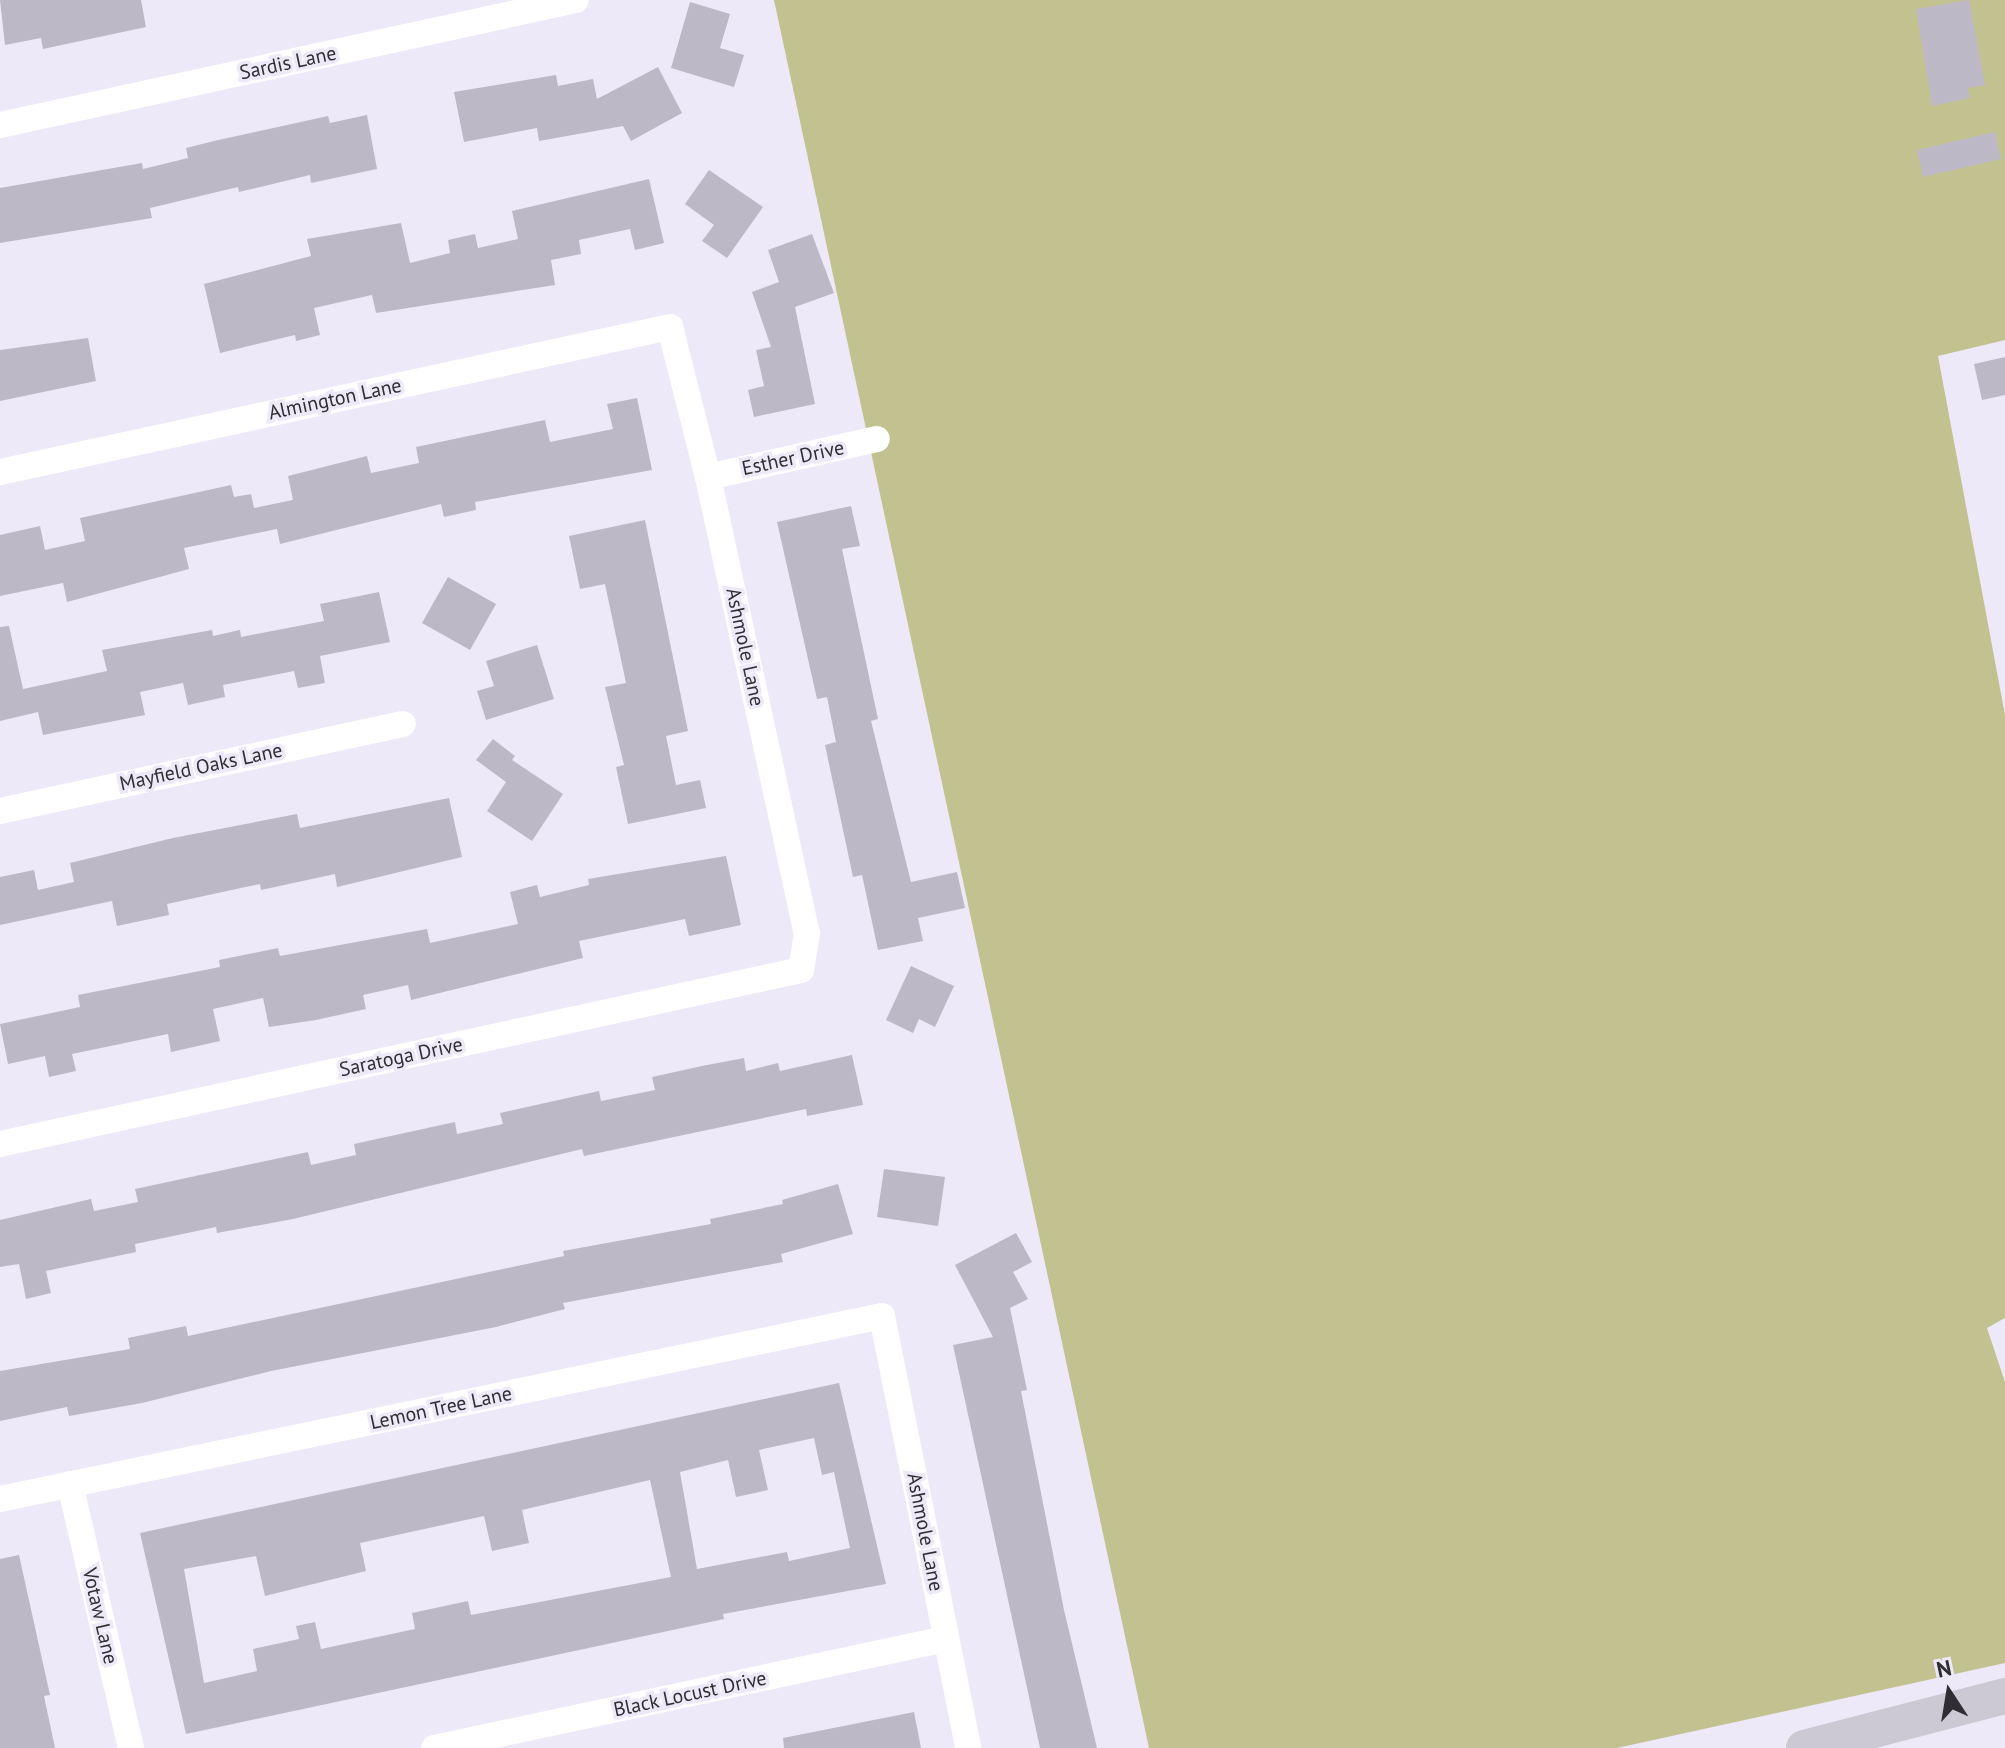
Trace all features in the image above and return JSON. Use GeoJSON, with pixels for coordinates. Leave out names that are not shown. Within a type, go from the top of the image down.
{"type":"FeatureCollection","features":[{"type":"Feature","properties":{"kind":"main road"},"geometry":{"type":"LineString","coordinates":[[1804,1748],[2005,1696]]}},
{"type":"Feature","properties":{"kind":"street","name":"Sardis Lane"},"geometry":{"type":"LineString","coordinates":[[0,125],[576,0]]}},
{"type":"Feature","properties":{"kind":"street","name":"Almington Lane"},"geometry":{"type":"LineString","coordinates":[[0,472],[670,327]]}},
{"type":"Feature","properties":{"kind":"street","name":"Ashmole Lane"},"geometry":{"type":"LineString","coordinates":[[670,327],[708,477],[807,933],[801,970]]}},
{"type":"Feature","properties":{"kind":"street","name":"Esther Drive"},"geometry":{"type":"LineString","coordinates":[[708,477],[877,439]]}},
{"type":"Feature","properties":{"kind":"street","name":"Mayfield Oaks Lane"},"geometry":{"type":"LineString","coordinates":[[0,811],[403,724]]}},
{"type":"Feature","properties":{"kind":"street","name":"Saratoga Drive"},"geometry":{"type":"LineString","coordinates":[[0,1144],[801,970]]}},
{"type":"Feature","properties":{"kind":"street","name":"Ashmole Lane"},"geometry":{"type":"LineString","coordinates":[[882,1316],[968,1748]]}},
{"type":"Feature","properties":{"kind":"street","name":"Lemon Tree Lane"},"geometry":{"type":"LineString","coordinates":[[0,1499],[882,1316]]}},
{"type":"Feature","properties":{"kind":"street","name":"Votaw Lane"},"geometry":{"type":"LineString","coordinates":[[70,1484],[131,1748]]}},
{"type":"Feature","properties":{"kind":"street","name":"Black Locust Drive"},"geometry":{"type":"LineString","coordinates":[[434,1748],[946,1639]]}},
{"type":"Feature","properties":{"kind":"shaded area"},"geometry":{"type":"Polygon","coordinates":[[[774,0],[2005,0],[2005,340],[1938,356],[2005,715],[2005,1318],[1987,1328],[2005,1382],[2005,1663],[1617,1748],[1149,1748],[774,0]]]}},
{"type":"Feature","properties":{"kind":"building"},"geometry":{"type":"Polygon","coordinates":[[[0,0],[141,0],[146,27],[43,49],[41,38],[5,45],[0,0]]]}},
{"type":"Feature","properties":{"kind":"building"},"geometry":{"type":"Polygon","coordinates":[[[1969,0],[1985,85],[1968,88],[1970,98],[1932,106],[1916,9],[1969,0]]]}},
{"type":"Feature","properties":{"kind":"building"},"geometry":{"type":"Polygon","coordinates":[[[690,2],[730,14],[720,48],[744,55],[734,87],[671,68],[690,2]]]}},
{"type":"Feature","properties":{"kind":"building"},"geometry":{"type":"Polygon","coordinates":[[[658,67],[682,113],[631,141],[623,126],[539,141],[537,128],[464,142],[454,92],[556,75],[558,86],[593,79],[597,99],[658,67]]]}},
{"type":"Feature","properties":{"kind":"building"},"geometry":{"type":"Polygon","coordinates":[[[367,115],[377,169],[311,183],[310,175],[239,192],[238,187],[150,208],[152,218],[0,243],[0,188],[142,163],[143,169],[188,158],[186,148],[214,141],[328,116],[330,123],[367,115]]]}},
{"type":"Feature","properties":{"kind":"building"},"geometry":{"type":"Polygon","coordinates":[[[1995,132],[2001,159],[1923,177],[1917,150],[1995,132]]]}},
{"type":"Feature","properties":{"kind":"building"},"geometry":{"type":"Polygon","coordinates":[[[709,170],[763,207],[727,258],[702,241],[714,225],[685,204],[709,170]]]}},
{"type":"Feature","properties":{"kind":"building"},"geometry":{"type":"Polygon","coordinates":[[[649,179],[664,243],[635,250],[630,229],[579,240],[581,254],[551,260],[555,285],[376,313],[372,295],[314,308],[320,335],[296,341],[295,335],[220,353],[204,284],[311,256],[307,239],[401,223],[410,263],[450,253],[448,240],[475,234],[478,248],[518,239],[512,211],[649,179]]]}},
{"type":"Feature","properties":{"kind":"building"},"geometry":{"type":"Polygon","coordinates":[[[812,234],[834,293],[795,307],[815,404],[754,417],[748,390],[764,386],[756,350],[771,347],[752,292],[779,282],[768,250],[812,234]]]}},
{"type":"Feature","properties":{"kind":"building"},"geometry":{"type":"Polygon","coordinates":[[[88,338],[96,381],[0,401],[0,350],[88,338]]]}},
{"type":"Feature","properties":{"kind":"building"},"geometry":{"type":"Polygon","coordinates":[[[2005,357],[2005,395],[1982,400],[1974,364],[2005,357]]]}},
{"type":"Feature","properties":{"kind":"building"},"geometry":{"type":"Polygon","coordinates":[[[637,398],[652,470],[475,502],[476,510],[444,517],[441,504],[280,544],[277,529],[184,548],[189,569],[67,602],[63,583],[0,596],[0,535],[40,526],[45,550],[85,541],[80,518],[231,485],[234,497],[251,494],[254,508],[293,500],[288,476],[367,456],[371,473],[419,463],[416,447],[545,420],[550,442],[613,429],[607,404],[637,398]]]}},
{"type":"Feature","properties":{"kind":"building"},"geometry":{"type":"Polygon","coordinates":[[[851,506],[860,546],[842,549],[878,719],[871,721],[911,882],[957,872],[965,908],[918,918],[923,941],[878,950],[862,875],[853,877],[825,745],[836,742],[827,697],[817,699],[777,522],[851,506]]]}},
{"type":"Feature","properties":{"kind":"building"},"geometry":{"type":"Polygon","coordinates":[[[645,520],[688,731],[666,736],[676,785],[700,780],[706,808],[628,824],[616,767],[624,765],[605,687],[626,683],[605,584],[580,589],[569,536],[645,520]]]}},
{"type":"Feature","properties":{"kind":"building"},"geometry":{"type":"Polygon","coordinates":[[[448,577],[496,604],[470,650],[422,623],[448,577]]]}},
{"type":"Feature","properties":{"kind":"building"},"geometry":{"type":"Polygon","coordinates":[[[379,592],[390,642],[320,656],[325,683],[298,688],[294,671],[223,685],[225,697],[188,705],[183,683],[140,692],[145,715],[43,735],[38,712],[0,721],[0,627],[9,626],[23,689],[107,671],[102,650],[212,630],[213,636],[240,630],[241,637],[324,621],[320,604],[379,592]]]}},
{"type":"Feature","properties":{"kind":"building"},"geometry":{"type":"Polygon","coordinates":[[[537,645],[554,699],[486,720],[477,691],[494,686],[486,661],[537,645]]]}},
{"type":"Feature","properties":{"kind":"building"},"geometry":{"type":"Polygon","coordinates":[[[493,739],[515,756],[512,760],[563,794],[532,841],[487,811],[506,782],[476,760],[493,739]]]}},
{"type":"Feature","properties":{"kind":"building"},"geometry":{"type":"Polygon","coordinates":[[[449,798],[462,857],[337,887],[335,874],[261,890],[260,884],[167,904],[169,915],[117,926],[112,901],[0,925],[0,877],[34,870],[38,890],[74,882],[70,863],[173,838],[297,814],[300,828],[449,798]]]}},
{"type":"Feature","properties":{"kind":"building"},"geometry":{"type":"Polygon","coordinates":[[[726,856],[741,925],[689,936],[685,919],[579,941],[583,958],[411,1000],[408,985],[363,995],[366,1009],[316,1020],[269,1027],[263,998],[213,1009],[220,1041],[171,1052],[168,1034],[72,1054],[76,1071],[49,1077],[45,1056],[8,1064],[0,1024],[80,1007],[78,995],[220,967],[219,960],[278,948],[280,956],[427,929],[430,943],[518,924],[510,892],[537,885],[540,897],[589,885],[588,879],[726,856]]]}},
{"type":"Feature","properties":{"kind":"building"},"geometry":{"type":"Polygon","coordinates":[[[911,966],[954,986],[935,1027],[919,1019],[913,1033],[886,1020],[911,966]]]}},
{"type":"Feature","properties":{"kind":"building"},"geometry":{"type":"Polygon","coordinates":[[[852,1055],[863,1105],[807,1116],[806,1109],[584,1156],[582,1149],[293,1219],[217,1233],[216,1227],[135,1244],[136,1252],[46,1271],[51,1293],[26,1299],[19,1264],[0,1267],[0,1220],[91,1199],[94,1211],[138,1202],[135,1189],[308,1152],[311,1165],[356,1155],[354,1144],[455,1122],[457,1134],[503,1124],[500,1113],[599,1091],[601,1101],[655,1090],[652,1077],[702,1066],[744,1058],[746,1071],[778,1063],[780,1071],[852,1055]]]}},
{"type":"Feature","properties":{"kind":"building"},"geometry":{"type":"Polygon","coordinates":[[[884,1169],[945,1177],[938,1226],[877,1217],[884,1169]]]}},
{"type":"Feature","properties":{"kind":"building"},"geometry":{"type":"Polygon","coordinates":[[[838,1184],[853,1234],[781,1254],[783,1262],[563,1303],[565,1309],[496,1327],[271,1371],[142,1403],[69,1416],[67,1407],[0,1421],[0,1371],[130,1349],[128,1338],[186,1326],[188,1336],[564,1256],[563,1251],[711,1224],[710,1219],[783,1204],[782,1200],[838,1184]]]}},
{"type":"Feature","properties":{"kind":"building"},"geometry":{"type":"Polygon","coordinates":[[[1016,1233],[1032,1262],[1013,1272],[1028,1299],[1010,1308],[1027,1390],[1021,1391],[1064,1610],[1097,1748],[1040,1748],[953,1345],[993,1337],[955,1265],[1016,1233]]]}},
{"type":"Feature","properties":{"kind":"building"},"geometry":{"type":"Polygon","coordinates":[[[839,1383],[886,1584],[723,1614],[724,1619],[186,1734],[140,1533],[839,1383]],[[814,1438],[759,1450],[768,1490],[736,1497],[728,1460],[680,1472],[697,1569],[787,1552],[789,1561],[850,1548],[834,1472],[822,1475],[814,1438]],[[650,1480],[522,1510],[529,1543],[492,1551],[484,1516],[360,1543],[366,1571],[265,1596],[256,1556],[184,1569],[204,1683],[257,1671],[253,1649],[299,1639],[296,1626],[315,1622],[321,1649],[415,1629],[412,1613],[468,1601],[471,1615],[671,1577],[650,1480]]]}},
{"type":"Feature","properties":{"kind":"building"},"geometry":{"type":"Polygon","coordinates":[[[19,1555],[50,1695],[44,1696],[55,1748],[0,1748],[0,1559],[19,1555]]]}},
{"type":"Feature","properties":{"kind":"building"},"geometry":{"type":"Polygon","coordinates":[[[914,1712],[921,1748],[784,1748],[783,1738],[914,1712]]]}}]}
